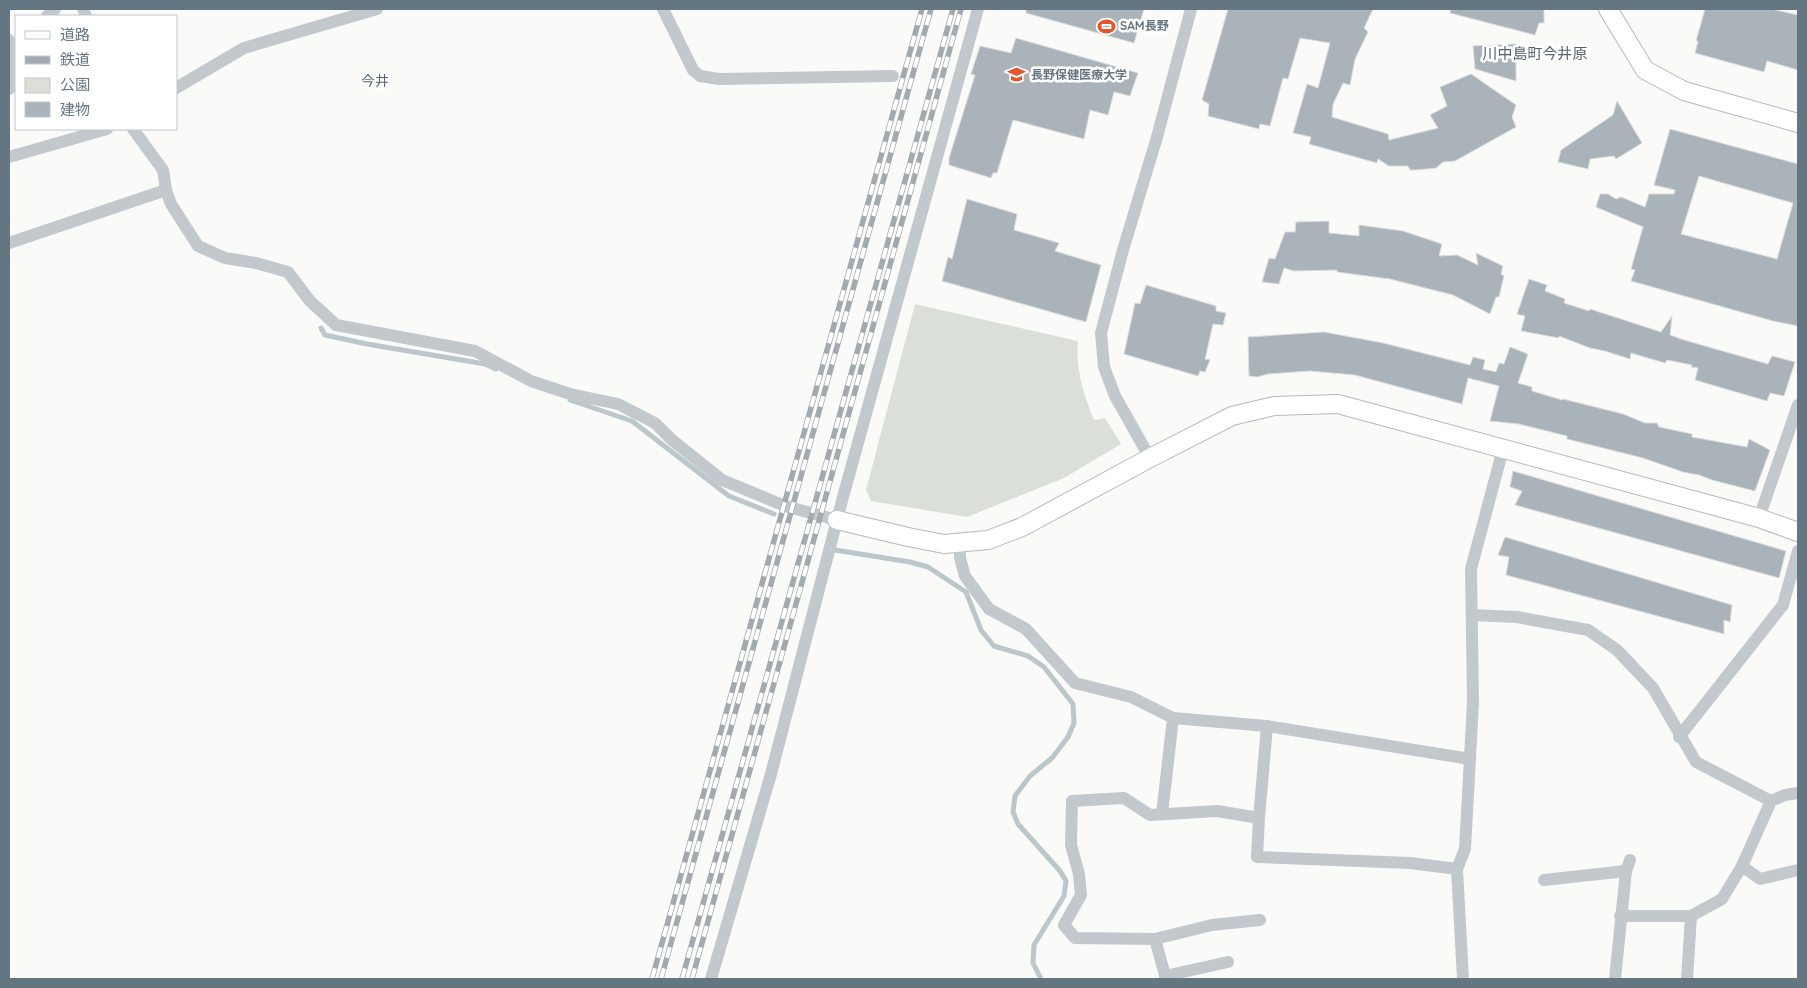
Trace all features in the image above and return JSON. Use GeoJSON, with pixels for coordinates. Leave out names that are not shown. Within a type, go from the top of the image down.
{"type":"FeatureCollection","features":[{"type":"Feature","properties":{"kind":"street"},"geometry":{"type":"LineString","coordinates":[[178,87],[244,48],[377,9]]}},
{"type":"Feature","properties":{"kind":"street"},"geometry":{"type":"LineString","coordinates":[[663,9],[693,70],[700,76],[719,79],[894,76]]}},
{"type":"Feature","properties":{"kind":"street"},"geometry":{"type":"LineString","coordinates":[[711,979],[771,774],[837,520],[978,9]]}},
{"type":"Feature","properties":{"kind":"street"},"geometry":{"type":"LineString","coordinates":[[1150,458],[1115,396],[1104,367],[1101,333],[1192,9]]}},
{"type":"Feature","properties":{"kind":"street"},"geometry":{"type":"LineString","coordinates":[[1608,9],[1645,70],[1684,91],[1798,123]]}},
{"type":"Feature","properties":{"kind":"street"},"geometry":{"type":"LineString","coordinates":[[9,40],[15,59]]}},
{"type":"Feature","properties":{"kind":"street"},"geometry":{"type":"LineString","coordinates":[[9,89],[14,85],[15,74]]}},
{"type":"Feature","properties":{"kind":"street"},"geometry":{"type":"LineString","coordinates":[[9,157],[104,130]]}},
{"type":"Feature","properties":{"kind":"street"},"geometry":{"type":"LineString","coordinates":[[134,130],[163,170],[166,190],[171,204],[198,246],[225,258],[256,263],[288,272],[310,301],[336,325],[475,351],[531,381],[570,394],[618,404],[655,423],[672,440],[722,480],[785,506],[837,520],[944,544],[988,540],[1022,527],[1232,416],[1274,406],[1338,404],[1759,518],[1798,532]]}},
{"type":"Feature","properties":{"kind":"street"},"geometry":{"type":"LineString","coordinates":[[9,243],[166,190]]}},
{"type":"Feature","properties":{"kind":"street"},"geometry":{"type":"LineString","coordinates":[[1759,518],[1798,405]]}},
{"type":"Feature","properties":{"kind":"street"},"geometry":{"type":"LineString","coordinates":[[1463,979],[1457,869],[1465,849],[1473,702],[1471,569],[1503,450]]}},
{"type":"Feature","properties":{"kind":"street"},"geometry":{"type":"LineString","coordinates":[[960,542],[960,558],[965,576],[988,609],[1026,629],[1074,683],[1131,697],[1173,718],[1267,726],[1470,759]]}},
{"type":"Feature","properties":{"kind":"street"},"geometry":{"type":"LineString","coordinates":[[1679,737],[1783,605],[1798,551]]}},
{"type":"Feature","properties":{"kind":"street"},"geometry":{"type":"LineString","coordinates":[[1472,615],[1517,617],[1588,630],[1617,650],[1653,688],[1679,737],[1696,762],[1771,801]]}},
{"type":"Feature","properties":{"kind":"street"},"geometry":{"type":"LineString","coordinates":[[1162,814],[1173,718]]}},
{"type":"Feature","properties":{"kind":"street"},"geometry":{"type":"LineString","coordinates":[[1267,726],[1257,858],[1410,863],[1457,869]]}},
{"type":"Feature","properties":{"kind":"street"},"geometry":{"type":"LineString","coordinates":[[1620,916],[1691,916],[1722,899],[1742,866],[1771,801],[1785,795],[1798,793]]}},
{"type":"Feature","properties":{"kind":"street"},"geometry":{"type":"LineString","coordinates":[[1259,818],[1217,811],[1150,815],[1124,798],[1072,801],[1071,845],[1079,874],[1081,895],[1064,925],[1075,938],[1155,939],[1212,925],[1260,920]]}},
{"type":"Feature","properties":{"kind":"street"},"geometry":{"type":"LineString","coordinates":[[1544,880],[1628,865],[1620,916],[1615,979]]}},
{"type":"Feature","properties":{"kind":"street"},"geometry":{"type":"LineString","coordinates":[[1742,866],[1760,879],[1798,870]]}},
{"type":"Feature","properties":{"kind":"street"},"geometry":{"type":"LineString","coordinates":[[1687,979],[1691,916]]}},
{"type":"Feature","properties":{"kind":"street"},"geometry":{"type":"LineString","coordinates":[[1155,939],[1166,978],[1228,962]]}},
{"type":"Feature","properties":{"kind":"green space"},"geometry":{"type":"Polygon","coordinates":[[[915,304],[1078,341],[1077,351],[1081,382],[1094,420],[1105,418],[1121,444],[1064,478],[967,517],[871,501],[866,490],[915,304]]]}},
{"type":"Feature","properties":{"kind":"building","name":"SAM長野"},"geometry":{"type":"Polygon","coordinates":[[[1026,9],[1144,9],[1134,43],[1026,13],[1026,9]]]}},
{"type":"Feature","properties":{"kind":"building"},"geometry":{"type":"Polygon","coordinates":[[[1228,9],[1373,9],[1364,28],[1368,32],[1355,59],[1350,85],[1343,83],[1333,104],[1332,117],[1388,134],[1389,140],[1438,128],[1430,115],[1447,106],[1440,87],[1471,74],[1516,105],[1512,117],[1516,127],[1455,161],[1443,162],[1436,168],[1416,170],[1410,170],[1408,166],[1389,166],[1378,159],[1377,163],[1309,144],[1311,137],[1293,133],[1307,84],[1318,88],[1330,43],[1300,38],[1288,79],[1283,78],[1270,126],[1260,124],[1259,129],[1208,116],[1209,104],[1202,100],[1228,9]]]}},
{"type":"Feature","properties":{"kind":"building"},"geometry":{"type":"Polygon","coordinates":[[[1451,9],[1544,9],[1544,23],[1539,23],[1535,35],[1450,13],[1451,9]]]}},
{"type":"Feature","properties":{"kind":"building"},"geometry":{"type":"Polygon","coordinates":[[[1705,9],[1771,9],[1798,15],[1798,70],[1767,61],[1764,72],[1695,53],[1698,41],[1696,41],[1705,9]]]}},
{"type":"Feature","properties":{"kind":"building"},"geometry":{"type":"Polygon","coordinates":[[[1016,38],[1138,73],[1130,96],[1114,92],[1108,115],[1090,110],[1084,139],[1013,120],[997,173],[993,173],[991,178],[949,165],[949,158],[975,75],[971,74],[980,46],[1011,53],[1016,38]]]}},
{"type":"Feature","properties":{"kind":"building"},"geometry":{"type":"Polygon","coordinates":[[[1516,44],[1516,81],[1475,69],[1473,46],[1516,44]]]}},
{"type":"Feature","properties":{"kind":"building"},"geometry":{"type":"Polygon","coordinates":[[[1617,101],[1642,143],[1616,159],[1614,156],[1590,159],[1588,169],[1558,162],[1561,150],[1613,115],[1617,101]]]}},
{"type":"Feature","properties":{"kind":"building"},"geometry":{"type":"Polygon","coordinates":[[[1670,129],[1798,164],[1798,326],[1773,321],[1631,281],[1635,270],[1631,269],[1643,227],[1596,207],[1600,194],[1608,194],[1616,199],[1621,197],[1645,207],[1649,194],[1674,194],[1675,190],[1654,185],[1670,129]],[[1699,176],[1681,234],[1777,259],[1793,203],[1699,176]]]}},
{"type":"Feature","properties":{"kind":"building"},"geometry":{"type":"Polygon","coordinates":[[[967,199],[1017,214],[1014,230],[1059,243],[1055,251],[1101,265],[1086,322],[942,281],[948,257],[952,259],[967,199]]]}},
{"type":"Feature","properties":{"kind":"building"},"geometry":{"type":"Polygon","coordinates":[[[1329,221],[1329,233],[1359,236],[1359,225],[1403,231],[1442,244],[1439,256],[1457,255],[1478,265],[1476,253],[1503,266],[1501,274],[1504,276],[1499,297],[1496,297],[1490,314],[1453,295],[1390,279],[1337,272],[1337,270],[1294,271],[1284,268],[1279,284],[1262,282],[1269,258],[1275,259],[1285,232],[1295,232],[1296,222],[1329,221]]]}},
{"type":"Feature","properties":{"kind":"building"},"geometry":{"type":"Polygon","coordinates":[[[1529,279],[1547,285],[1545,291],[1565,299],[1564,303],[1589,311],[1590,309],[1661,332],[1672,316],[1670,335],[1768,364],[1772,356],[1795,362],[1784,396],[1770,393],[1767,401],[1695,380],[1698,368],[1691,367],[1692,365],[1667,360],[1665,363],[1631,353],[1630,359],[1590,348],[1559,336],[1559,338],[1521,331],[1525,316],[1517,314],[1529,279]]]}},
{"type":"Feature","properties":{"kind":"building"},"geometry":{"type":"Polygon","coordinates":[[[1146,285],[1216,306],[1216,311],[1226,313],[1223,325],[1213,324],[1205,359],[1210,360],[1205,372],[1200,371],[1198,376],[1124,354],[1135,303],[1140,304],[1146,285]]]}},
{"type":"Feature","properties":{"kind":"building"},"geometry":{"type":"Polygon","coordinates":[[[1324,332],[1383,343],[1470,365],[1473,357],[1485,360],[1483,369],[1496,372],[1499,363],[1504,364],[1510,347],[1528,354],[1518,383],[1532,387],[1532,391],[1623,414],[1645,423],[1657,423],[1659,427],[1692,434],[1692,437],[1747,447],[1749,439],[1770,450],[1755,491],[1683,472],[1643,458],[1567,439],[1567,436],[1519,424],[1490,421],[1499,386],[1468,378],[1462,404],[1355,375],[1310,371],[1268,374],[1257,377],[1249,376],[1248,337],[1324,332]]]}},
{"type":"Feature","properties":{"kind":"building"},"geometry":{"type":"Polygon","coordinates":[[[1513,471],[1786,551],[1779,578],[1515,505],[1522,491],[1510,487],[1513,471]]]}},
{"type":"Feature","properties":{"kind":"building"},"geometry":{"type":"Polygon","coordinates":[[[1505,537],[1732,605],[1730,622],[1724,620],[1724,634],[1506,575],[1509,557],[1498,555],[1505,537]]]}},
{"type":"Feature","properties":{"kind":"waterway"},"geometry":{"type":"LineString","coordinates":[[321,328],[325,335],[485,364],[496,369]]}},
{"type":"Feature","properties":{"kind":"waterway"},"geometry":{"type":"LineString","coordinates":[[570,400],[632,421],[729,496],[774,514]]}},
{"type":"Feature","properties":{"kind":"waterway"},"geometry":{"type":"LineString","coordinates":[[835,550],[910,562],[928,567],[966,592],[981,630],[994,646],[1028,656],[1044,667],[1073,704],[1074,723],[1068,737],[1052,758],[1030,776],[1015,796],[1013,812],[1018,824],[1060,871],[1066,881],[1064,896],[1034,945],[1033,963],[1041,979]]}},
{"type":"Feature","properties":{"kind":"railway"},"geometry":{"type":"LineString","coordinates":[[652,979],[922,9]]}},
{"type":"Feature","properties":{"kind":"railway"},"geometry":{"type":"LineString","coordinates":[[661,979],[931,9]]}},
{"type":"Feature","properties":{"kind":"railway"},"geometry":{"type":"LineString","coordinates":[[682,979],[953,9]]}},
{"type":"Feature","properties":{"kind":"railway"},"geometry":{"type":"LineString","coordinates":[[692,979],[961,9]]}},
{"type":"Feature","properties":{"kind":"place","name":"SAM長野"},"geometry":{"type":"Point","coordinates":[1106,26]}},
{"type":"Feature","properties":{"kind":"place","name":"長野保健医療大学"},"geometry":{"type":"Point","coordinates":[1017,75]}},
{"type":"Feature","properties":{"kind":"district","name":"川中島町今井原"},"geometry":{"type":"Point","coordinates":[1535,54]}},
{"type":"Feature","properties":{"kind":"district","name":"今井"},"geometry":{"type":"Point","coordinates":[375,81]}}]}
